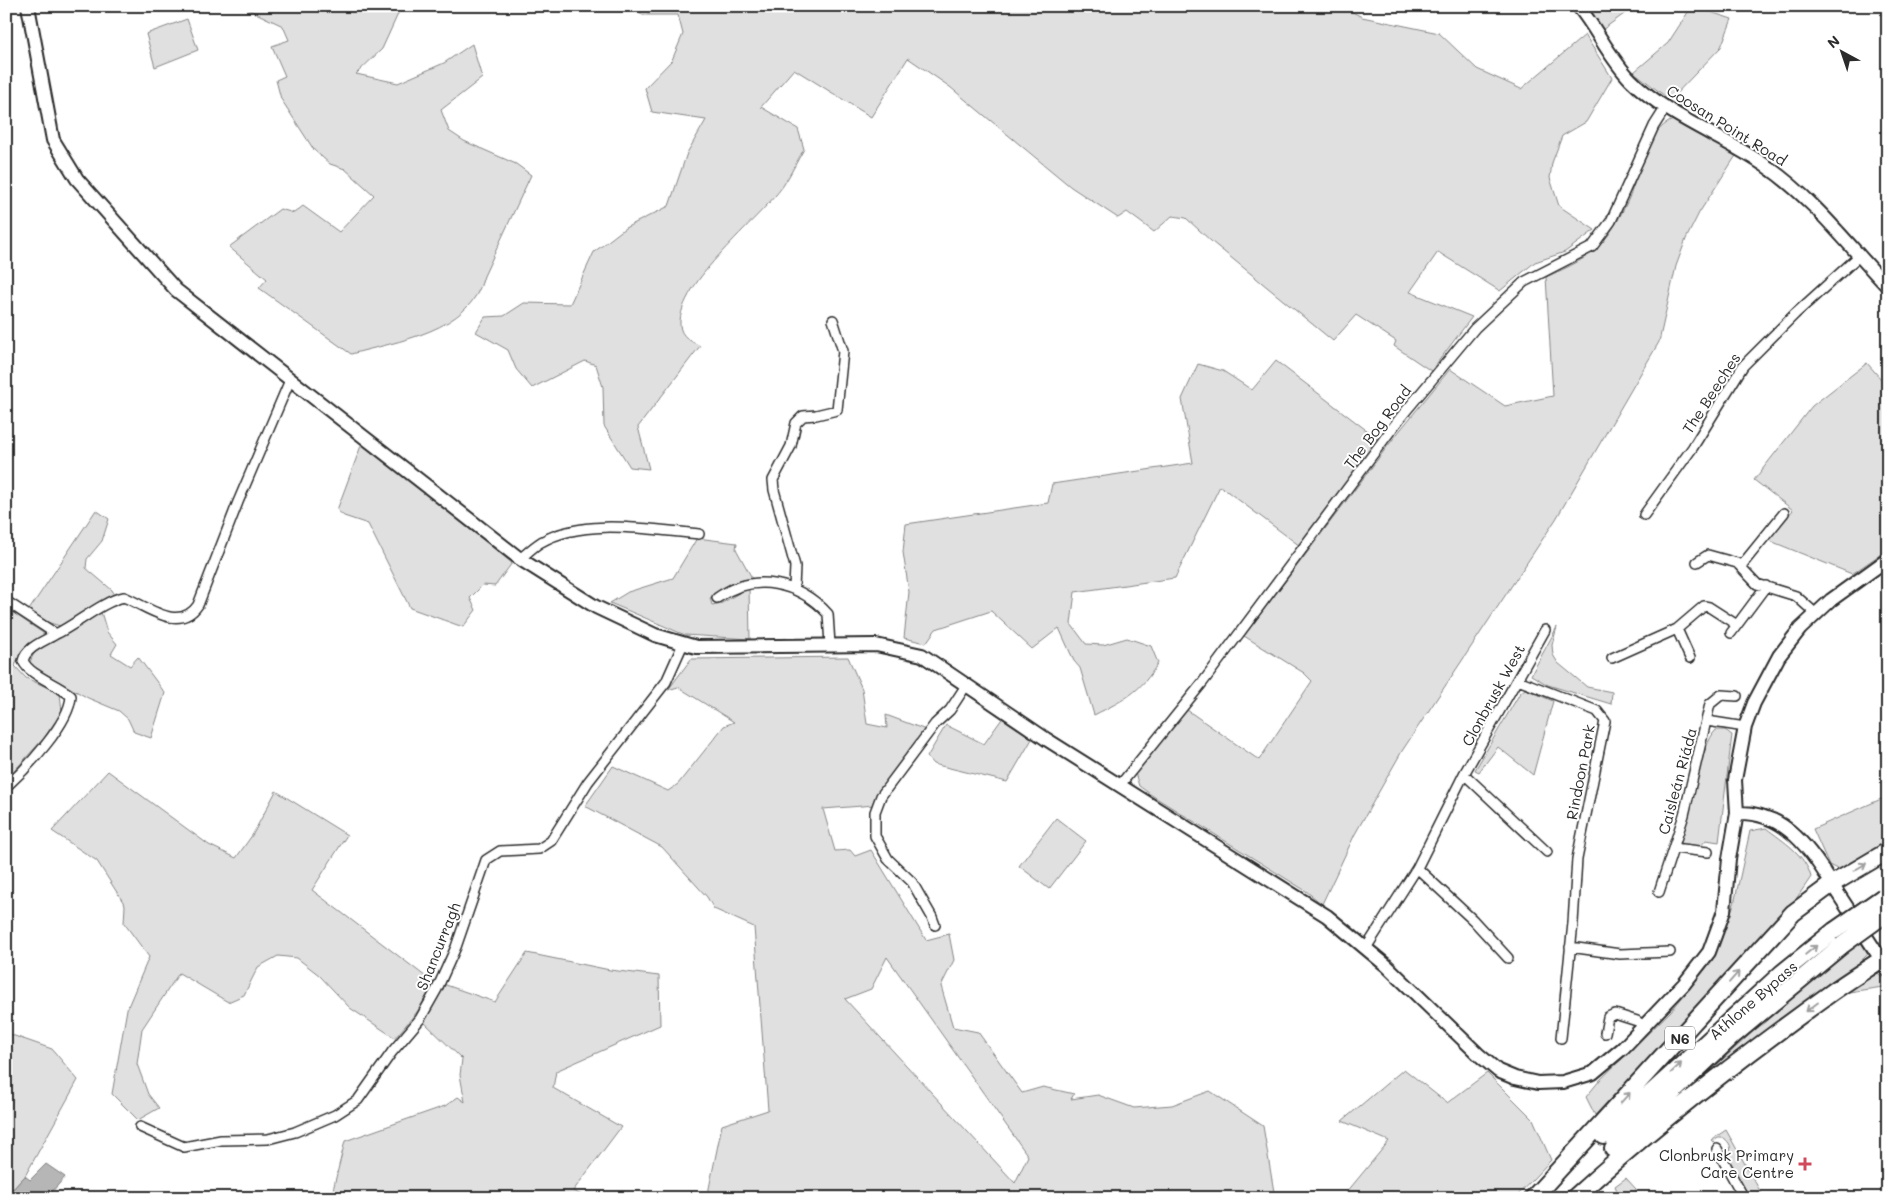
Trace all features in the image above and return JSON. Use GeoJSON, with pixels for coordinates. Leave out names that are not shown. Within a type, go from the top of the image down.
{"type":"FeatureCollection","features":[{"type":"Feature","properties":{"kind":"highway","name":"N6"},"geometry":{"type":"LineString","coordinates":[[1533,1198],[1786,921],[1832,884],[1888,851]]}},
{"type":"Feature","properties":{"kind":"highway","name":"Athlone Bypass"},"geometry":{"type":"LineString","coordinates":[[1538,1198],[1684,1060],[1782,972],[1837,938],[1886,901]]}},
{"type":"Feature","properties":{"kind":"highway","name":"Athlone Bypass"},"geometry":{"type":"LineString","coordinates":[[1562,1198],[1837,938]]}},
{"type":"Feature","properties":{"kind":"highway"},"geometry":{"type":"LineString","coordinates":[[1574,1198],[1630,1147],[1829,994],[1886,961]]}},
{"type":"Feature","properties":{"kind":"street"},"geometry":{"type":"LineString","coordinates":[[28,6],[53,140],[77,180],[176,290],[520,559],[596,607],[656,635],[683,644],[696,646],[876,645],[922,655],[1120,785],[1327,916],[1366,948],[1488,1064],[1515,1078],[1552,1083],[1586,1076],[1610,1060],[1644,1027],[1697,968],[1712,946],[1724,911],[1729,859],[1737,813],[1735,780],[1745,727],[1763,684],[1779,656],[1815,613],[1888,559]]}},
{"type":"Feature","properties":{"kind":"street","name":"Coosan Point Road"},"geometry":{"type":"LineString","coordinates":[[1578,6],[1632,80],[1666,107],[1772,170],[1824,218],[1888,287]]}},
{"type":"Feature","properties":{"kind":"street","name":"The Bog Road"},"geometry":{"type":"LineString","coordinates":[[1120,785],[1203,682],[1400,418],[1475,328],[1524,282],[1592,247],[1611,221],[1654,126],[1666,107]]}},
{"type":"Feature","properties":{"kind":"street","name":"The Beeches"},"geometry":{"type":"LineString","coordinates":[[1644,515],[1693,447],[1743,366],[1859,256]]}},
{"type":"Feature","properties":{"kind":"street"},"geometry":{"type":"LineString","coordinates":[[794,588],[795,566],[774,490],[774,480],[791,446],[796,423],[803,416],[836,410],[844,351],[833,320]]}},
{"type":"Feature","properties":{"kind":"street"},"geometry":{"type":"LineString","coordinates":[[6,787],[60,726],[70,706],[71,696],[52,681],[29,670],[23,661],[27,652],[106,604],[124,597],[167,617],[176,619],[192,615],[198,606],[238,502],[290,380]]}},
{"type":"Feature","properties":{"kind":"street"},"geometry":{"type":"LineString","coordinates":[[1741,566],[1784,513]]}},
{"type":"Feature","properties":{"kind":"street"},"geometry":{"type":"LineString","coordinates":[[520,559],[540,543],[572,530],[629,528],[700,534]]}},
{"type":"Feature","properties":{"kind":"street"},"geometry":{"type":"LineString","coordinates":[[1697,562],[1708,554],[1734,562],[1741,566],[1755,583],[1798,597],[1815,613]]}},
{"type":"Feature","properties":{"kind":"street"},"geometry":{"type":"LineString","coordinates":[[717,598],[730,589],[745,583],[794,588],[815,600],[828,614],[830,644]]}},
{"type":"Feature","properties":{"kind":"street"},"geometry":{"type":"LineString","coordinates":[[1612,658],[1677,629],[1704,606],[1709,607],[1734,629],[1766,586]]}},
{"type":"Feature","properties":{"kind":"street"},"geometry":{"type":"LineString","coordinates":[[6,601],[56,634]]}},
{"type":"Feature","properties":{"kind":"street"},"geometry":{"type":"LineString","coordinates":[[1677,629],[1690,658]]}},
{"type":"Feature","properties":{"kind":"street","name":"Clonbrusk West"},"geometry":{"type":"LineString","coordinates":[[1366,948],[1418,868],[1464,774],[1545,630]]}},
{"type":"Feature","properties":{"kind":"street","name":"Shancurragh"},"geometry":{"type":"LineString","coordinates":[[140,1127],[184,1147],[221,1140],[268,1139],[295,1132],[335,1115],[358,1100],[420,1019],[437,989],[456,947],[486,860],[500,850],[539,850],[551,842],[597,769],[663,687],[674,670],[683,644]]}},
{"type":"Feature","properties":{"kind":"street","name":"Rindoon Park"},"geometry":{"type":"LineString","coordinates":[[1518,680],[1597,712],[1604,718],[1577,859],[1570,947]]}},
{"type":"Feature","properties":{"kind":"street"},"geometry":{"type":"LineString","coordinates":[[934,924],[912,882],[888,859],[879,844],[875,836],[875,812],[881,796],[935,724],[950,710],[967,684]]}},
{"type":"Feature","properties":{"kind":"street","name":"Caisleán Riáda"},"geometry":{"type":"LineString","coordinates":[[1659,892],[1674,848],[1694,776],[1710,704],[1714,699],[1724,694],[1737,696]]}},
{"type":"Feature","properties":{"kind":"street","name":"Caisleán Riáda"},"geometry":{"type":"LineString","coordinates":[[1707,720],[1745,727]]}},
{"type":"Feature","properties":{"kind":"street"},"geometry":{"type":"LineString","coordinates":[[1464,774],[1547,852]]}},
{"type":"Feature","properties":{"kind":"street"},"geometry":{"type":"LineString","coordinates":[[1737,813],[1752,813],[1773,821],[1795,834],[1814,855],[1886,961]]}},
{"type":"Feature","properties":{"kind":"street","name":"Caisleán Riáda"},"geometry":{"type":"LineString","coordinates":[[1674,848],[1708,852]]}},
{"type":"Feature","properties":{"kind":"street"},"geometry":{"type":"LineString","coordinates":[[1418,868],[1474,920],[1508,958]]}},
{"type":"Feature","properties":{"kind":"street"},"geometry":{"type":"LineString","coordinates":[[1561,1038],[1570,947],[1620,954],[1670,952]]}},
{"type":"Feature","properties":{"kind":"street"},"geometry":{"type":"LineString","coordinates":[[1606,1034],[1608,1017],[1615,1014],[1632,1018],[1644,1027]]}},
{"type":"Feature","properties":{"kind":"street"},"geometry":{"type":"LineString","coordinates":[[1717,1149],[1744,1198]]}},
{"type":"Feature","properties":{"kind":"shaded area"},"geometry":{"type":"Polygon","coordinates":[[[241,6],[395,6],[398,14],[382,49],[356,74],[398,83],[444,63],[472,44],[482,78],[441,110],[449,131],[464,141],[516,164],[531,175],[476,295],[464,310],[448,322],[410,338],[351,354],[259,288],[267,279],[229,247],[280,209],[294,213],[303,206],[339,232],[374,195],[345,169],[330,164],[314,150],[281,99],[276,80],[285,76],[272,46],[289,40],[283,26],[241,6]]]}},
{"type":"Feature","properties":{"kind":"shaded area"},"geometry":{"type":"Polygon","coordinates":[[[636,6],[1341,6],[1362,17],[1439,33],[1477,69],[1521,89],[1585,35],[1612,78],[1586,122],[1562,136],[1552,163],[1550,178],[1559,206],[1595,230],[1565,252],[1535,262],[1500,291],[1438,252],[1410,292],[1472,317],[1431,371],[1394,346],[1396,341],[1356,315],[1333,341],[1212,242],[1186,218],[1172,216],[1154,232],[1127,212],[1118,218],[1071,187],[950,87],[908,58],[871,117],[794,69],[761,107],[798,129],[804,149],[789,177],[772,200],[705,271],[692,290],[683,308],[680,325],[684,336],[700,346],[638,427],[649,469],[630,467],[604,426],[603,387],[596,365],[585,361],[532,388],[516,369],[508,350],[476,332],[485,317],[504,316],[524,303],[570,304],[594,252],[625,228],[669,206],[687,153],[706,120],[652,112],[645,88],[672,60],[683,34],[678,15],[642,15],[636,6]]]}},
{"type":"Feature","properties":{"kind":"shaded area"},"geometry":{"type":"Polygon","coordinates":[[[1585,6],[1635,6],[1602,30],[1585,6]]]}},
{"type":"Feature","properties":{"kind":"shaded area"},"geometry":{"type":"Polygon","coordinates":[[[1692,6],[1732,19],[1721,47],[1670,100],[1634,72],[1668,43],[1692,6]]]}},
{"type":"Feature","properties":{"kind":"shaded area"},"geometry":{"type":"Polygon","coordinates":[[[187,19],[198,50],[155,67],[146,34],[187,19]]]}},
{"type":"Feature","properties":{"kind":"shaded area"},"geometry":{"type":"Polygon","coordinates":[[[1673,120],[1737,154],[1699,213],[1686,239],[1676,266],[1659,342],[1556,519],[1402,751],[1355,834],[1322,904],[1306,891],[1153,796],[1139,786],[1135,773],[1187,710],[1259,760],[1312,681],[1304,673],[1244,636],[1393,439],[1450,369],[1505,406],[1553,396],[1546,277],[1571,266],[1593,251],[1606,238],[1616,224],[1629,198],[1650,143],[1664,125],[1673,120]]]}},
{"type":"Feature","properties":{"kind":"shaded area"},"geometry":{"type":"Polygon","coordinates":[[[1276,361],[1378,439],[1300,546],[1220,486],[1175,578],[1075,592],[1071,624],[1086,644],[1103,645],[1127,638],[1151,646],[1158,663],[1152,673],[1131,694],[1094,715],[1080,668],[1074,661],[1059,628],[1032,649],[991,611],[936,629],[926,643],[904,638],[909,592],[903,552],[906,524],[1048,503],[1052,484],[1193,463],[1182,399],[1198,364],[1223,371],[1252,390],[1276,361]]]}},
{"type":"Feature","properties":{"kind":"shaded area"},"geometry":{"type":"Polygon","coordinates":[[[1867,363],[1888,387],[1888,549],[1852,574],[1768,540],[1793,510],[1754,480],[1812,406],[1867,363]]]}},
{"type":"Feature","properties":{"kind":"shaded area"},"geometry":{"type":"Polygon","coordinates":[[[362,443],[512,563],[495,586],[483,585],[470,598],[476,610],[463,627],[410,608],[368,524],[344,516],[337,510],[362,443]]]}},
{"type":"Feature","properties":{"kind":"shaded area"},"geometry":{"type":"Polygon","coordinates":[[[96,510],[109,519],[102,541],[87,559],[86,568],[112,590],[115,595],[63,627],[47,622],[29,610],[96,510]]]}},
{"type":"Feature","properties":{"kind":"shaded area"},"geometry":{"type":"Polygon","coordinates":[[[697,538],[737,543],[736,549],[752,578],[729,584],[710,598],[712,605],[722,603],[749,587],[750,639],[685,635],[610,603],[628,592],[673,578],[697,538]]]}},
{"type":"Feature","properties":{"kind":"shaded area"},"geometry":{"type":"Polygon","coordinates":[[[6,608],[46,635],[23,651],[15,666],[26,678],[60,693],[62,712],[44,738],[6,780],[6,608]]]}},
{"type":"Feature","properties":{"kind":"shaded area"},"geometry":{"type":"Polygon","coordinates":[[[101,612],[107,632],[117,644],[111,654],[130,666],[138,657],[165,693],[151,738],[134,732],[128,719],[119,711],[88,698],[35,668],[30,662],[34,653],[101,612]]]}},
{"type":"Feature","properties":{"kind":"shaded area"},"geometry":{"type":"Polygon","coordinates":[[[1557,627],[1552,645],[1553,655],[1558,663],[1587,687],[1612,692],[1611,704],[1548,685],[1531,675],[1557,627]]]}},
{"type":"Feature","properties":{"kind":"shaded area"},"geometry":{"type":"Polygon","coordinates":[[[848,657],[862,689],[867,724],[887,728],[886,715],[926,730],[875,805],[823,809],[835,851],[850,850],[855,856],[871,850],[926,940],[949,934],[954,960],[941,986],[953,1027],[978,1032],[1022,1093],[1043,1087],[1074,1094],[1071,1099],[1098,1095],[1134,1108],[1172,1105],[1210,1091],[1263,1126],[1275,1198],[707,1198],[722,1125],[768,1110],[754,927],[714,909],[707,897],[662,847],[585,806],[613,766],[668,791],[678,784],[724,726],[734,722],[678,687],[668,690],[691,659],[848,657]],[[887,957],[871,989],[845,999],[1015,1183],[1028,1156],[887,957]]]}},
{"type":"Feature","properties":{"kind":"shaded area"},"geometry":{"type":"Polygon","coordinates":[[[1525,689],[1553,701],[1533,775],[1498,747],[1479,772],[1475,770],[1520,693],[1525,689]]]}},
{"type":"Feature","properties":{"kind":"shaded area"},"geometry":{"type":"Polygon","coordinates":[[[1004,716],[1032,739],[1007,782],[933,764],[927,757],[946,725],[984,744],[1004,716]]]}},
{"type":"Feature","properties":{"kind":"shaded area"},"geometry":{"type":"Polygon","coordinates":[[[1716,730],[1725,730],[1732,735],[1719,842],[1706,840],[1700,847],[1682,846],[1681,836],[1696,779],[1706,749],[1716,730]]]}},
{"type":"Feature","properties":{"kind":"shaded area"},"geometry":{"type":"Polygon","coordinates":[[[108,771],[209,845],[236,858],[253,834],[276,791],[347,835],[312,890],[434,983],[417,1012],[395,1038],[350,1008],[319,975],[297,958],[278,956],[258,967],[244,995],[228,1002],[179,973],[142,1029],[137,1064],[148,1094],[159,1108],[138,1120],[112,1094],[127,1009],[149,957],[124,923],[125,905],[97,861],[52,831],[108,771]]]}},
{"type":"Feature","properties":{"kind":"shaded area"},"geometry":{"type":"Polygon","coordinates":[[[1888,796],[1888,844],[1839,870],[1829,865],[1813,829],[1888,796]]]}},
{"type":"Feature","properties":{"kind":"shaded area"},"geometry":{"type":"Polygon","coordinates":[[[1056,818],[1086,841],[1049,889],[1019,866],[1056,818]]]}},
{"type":"Feature","properties":{"kind":"shaded area"},"geometry":{"type":"Polygon","coordinates":[[[1766,828],[1799,855],[1811,877],[1788,911],[1595,1115],[1586,1097],[1600,1080],[1671,1011],[1712,961],[1734,904],[1750,831],[1766,828]]]}},
{"type":"Feature","properties":{"kind":"shaded area"},"geometry":{"type":"Polygon","coordinates":[[[1860,941],[1868,954],[1857,965],[1710,1075],[1710,1071],[1793,995],[1860,941]]]}},
{"type":"Feature","properties":{"kind":"shaded area"},"geometry":{"type":"Polygon","coordinates":[[[527,953],[610,970],[659,976],[660,1025],[556,1071],[553,1088],[621,1127],[573,1191],[588,1198],[331,1198],[345,1141],[445,1106],[458,1097],[465,1102],[460,1075],[462,1059],[422,1020],[443,984],[495,1002],[527,953]]]}},
{"type":"Feature","properties":{"kind":"shaded area"},"geometry":{"type":"Polygon","coordinates":[[[1871,973],[1878,973],[1888,982],[1888,995],[1883,987],[1842,993],[1871,973]]]}},
{"type":"Feature","properties":{"kind":"shaded area"},"geometry":{"type":"Polygon","coordinates":[[[6,1033],[52,1049],[78,1080],[25,1176],[14,1188],[6,1192],[6,1033]]]}},
{"type":"Feature","properties":{"kind":"shaded area"},"geometry":{"type":"Polygon","coordinates":[[[1404,1069],[1447,1103],[1487,1073],[1533,1119],[1551,1160],[1515,1198],[1342,1198],[1389,1141],[1342,1121],[1404,1069]]]}},
{"type":"Feature","properties":{"kind":"shaded area"},"geometry":{"type":"Polygon","coordinates":[[[1726,1130],[1764,1198],[1748,1198],[1728,1159],[1729,1143],[1724,1138],[1718,1138],[1713,1142],[1711,1140],[1726,1130]]]}},
{"type":"Feature","properties":{"kind":"shaded area"},"geometry":{"type":"Polygon","coordinates":[[[46,1164],[65,1177],[51,1193],[31,1195],[30,1198],[6,1198],[6,1192],[14,1188],[25,1176],[30,1180],[46,1164]]]}},
{"type":"Feature","properties":{"kind":"shaded area"},"geometry":{"type":"Polygon","coordinates":[[[1626,1178],[1636,1189],[1636,1198],[1620,1198],[1615,1186],[1626,1178]]]}},
{"type":"Feature","properties":{"kind":"place","name":"Clonbrusk Primary Care Centre"},"geometry":{"type":"Point","coordinates":[1805,1164]}}]}
